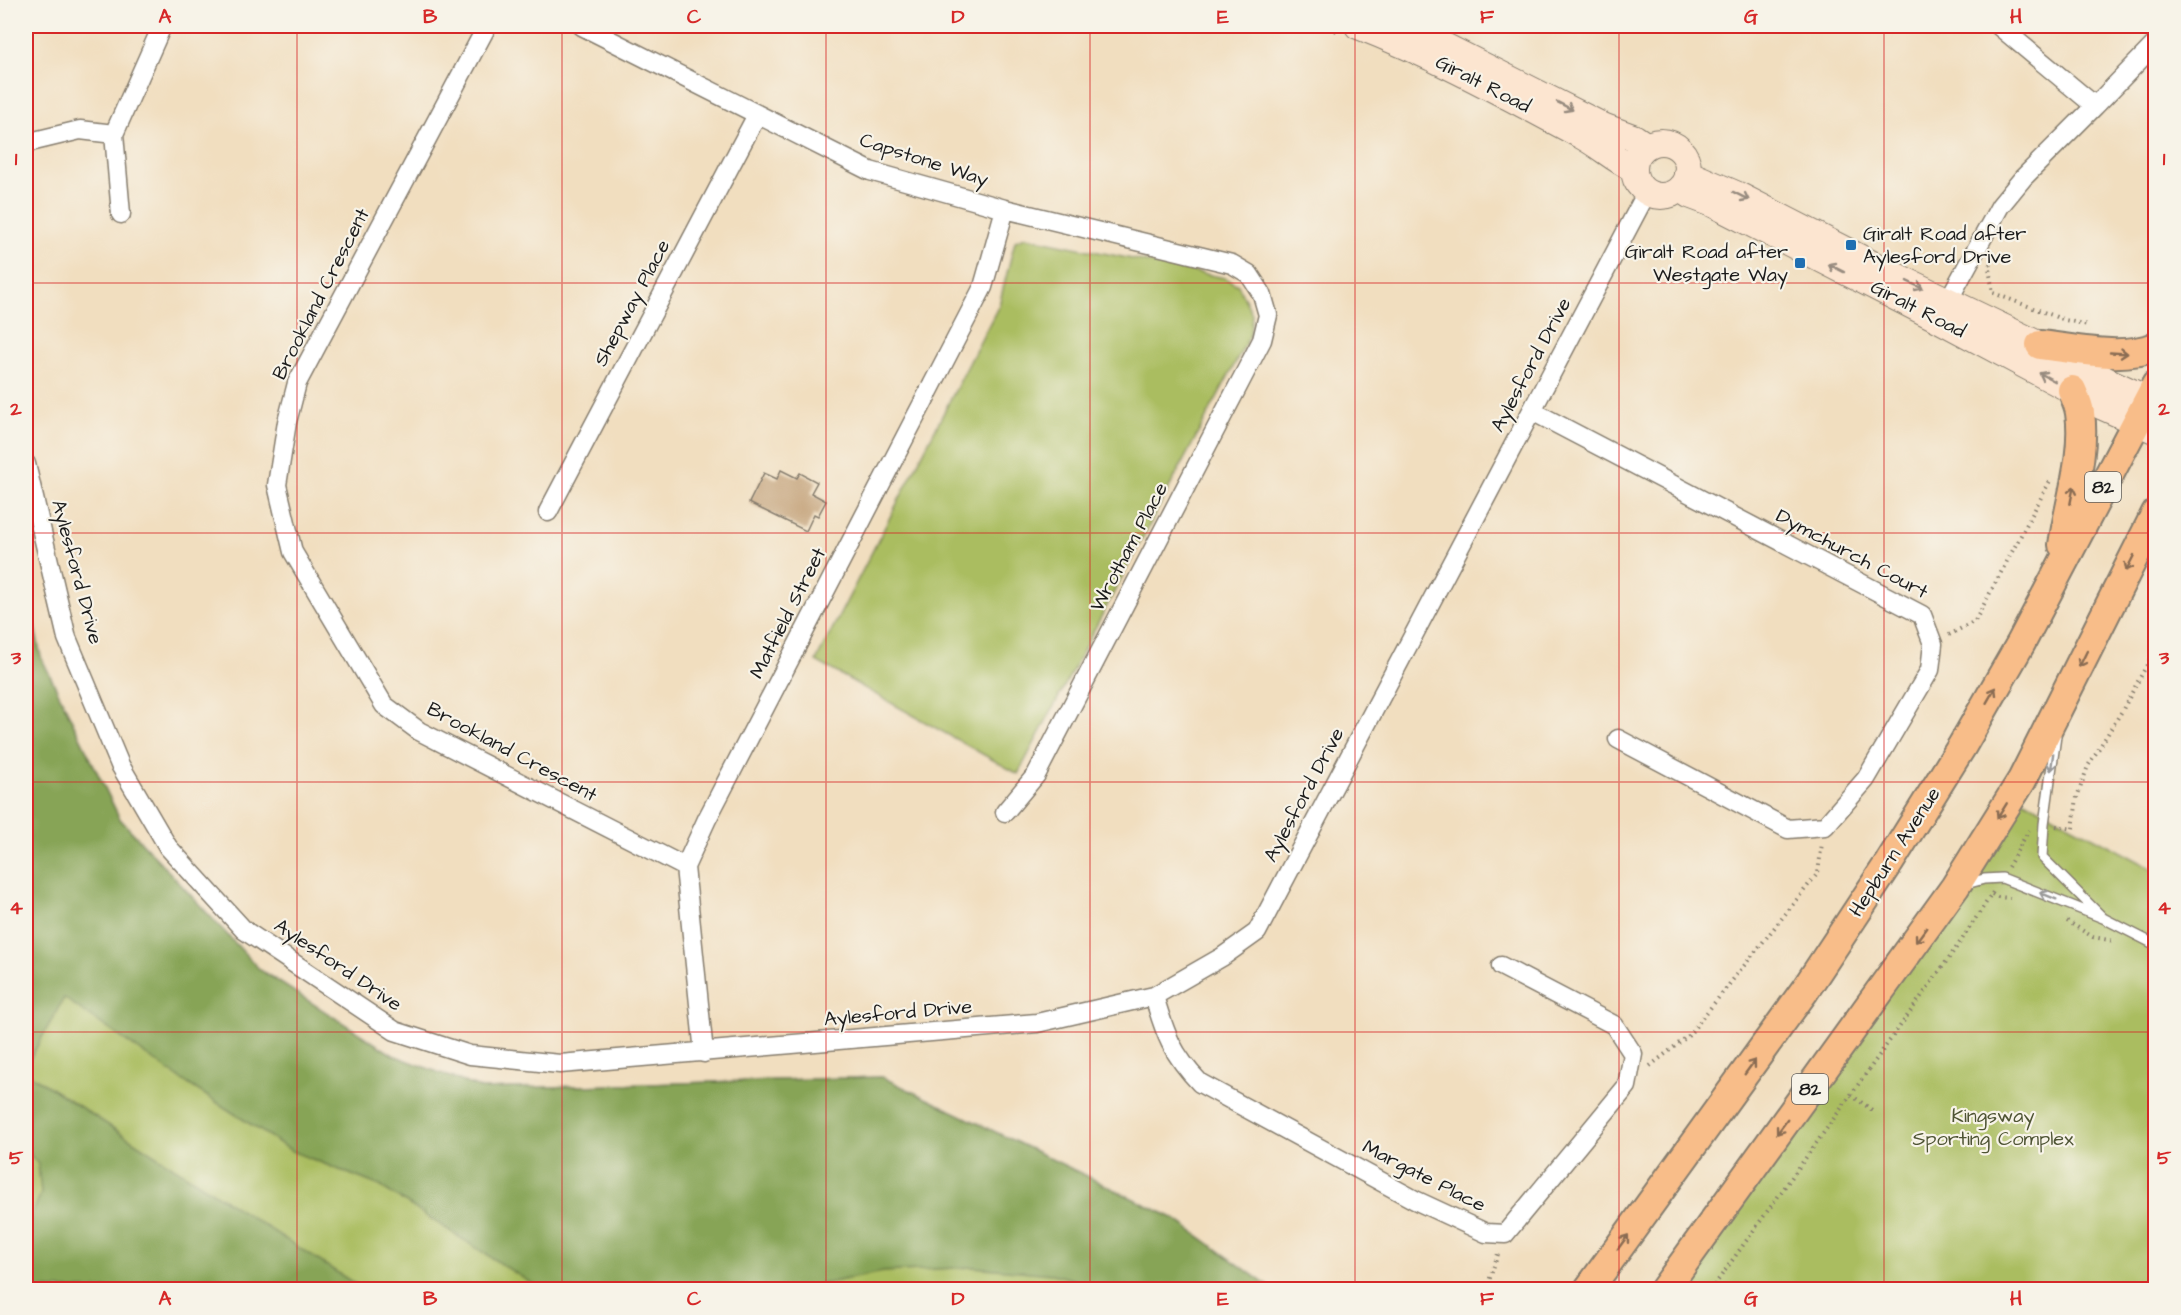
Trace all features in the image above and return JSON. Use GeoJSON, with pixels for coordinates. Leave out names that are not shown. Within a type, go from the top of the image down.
{"type":"FeatureCollection","features":[{"type":"Feature","properties":{"kind":"main road"},"geometry":{"type":"LineString","coordinates":[[2040,345],[2121,353],[2141,352],[2156,347]]}},
{"type":"Feature","properties":{"kind":"main road"},"geometry":{"type":"LineString","coordinates":[[2058,573],[2080,445],[2080,412],[2072,390]]}},
{"type":"Feature","properties":{"kind":"main road","name":"Hepburn Avenue"},"geometry":{"type":"LineString","coordinates":[[1588,1290],[1805,990],[1889,863],[1962,746],[2150,409]]}},
{"type":"Feature","properties":{"kind":"main road","name":"82"},"geometry":{"type":"LineString","coordinates":[[1664,1290],[1955,887],[2022,780],[2154,517]]}},
{"type":"Feature","properties":{"kind":"street"},"geometry":{"type":"LineString","coordinates":[[121,214],[114,134],[162,26]]}},
{"type":"Feature","properties":{"kind":"street","name":"Brookland Crescent"},"geometry":{"type":"LineString","coordinates":[[487,26],[297,383],[287,422],[277,484],[293,552],[384,705],[419,731],[685,867]]}},
{"type":"Feature","properties":{"kind":"street","name":"Giralt Road"},"geometry":{"type":"LineString","coordinates":[[1358,26],[1415,32],[1605,127],[1635,138],[1647,146]]}},
{"type":"Feature","properties":{"kind":"street"},"geometry":{"type":"LineString","coordinates":[[1999,26],[2095,106]]}},
{"type":"Feature","properties":{"kind":"street","name":"Capstone Way"},"geometry":{"type":"LineString","coordinates":[[592,28],[757,115],[870,171],[1005,209],[1232,264],[1249,274],[1262,294]]}},
{"type":"Feature","properties":{"kind":"street","name":"Giralt Road"},"geometry":{"type":"LineString","coordinates":[[1415,32],[1634,169]]}},
{"type":"Feature","properties":{"kind":"street"},"geometry":{"type":"LineString","coordinates":[[1943,310],[2000,206],[2024,178],[2156,44]]}},
{"type":"Feature","properties":{"kind":"street","name":"Shepway Place"},"geometry":{"type":"LineString","coordinates":[[548,513],[757,115]]}},
{"type":"Feature","properties":{"kind":"street"},"geometry":{"type":"LineString","coordinates":[[26,143],[80,130],[114,134]]}},
{"type":"Feature","properties":{"kind":"street"},"geometry":{"type":"LineString","coordinates":[[1660,142],[1674,145],[1686,159],[1684,180],[1664,195],[1647,192],[1639,184],[1634,169],[1636,158],[1647,146],[1660,142]]}},
{"type":"Feature","properties":{"kind":"street","name":"Giralt Road"},"geometry":{"type":"LineString","coordinates":[[1684,180],[1738,195],[1943,310],[2072,390],[2150,409]]}},
{"type":"Feature","properties":{"kind":"street","name":"Aylesford Drive"},"geometry":{"type":"LineString","coordinates":[[26,464],[67,638],[120,765],[168,847],[244,930],[395,1030],[470,1055],[560,1064],[1037,1023],[1154,996],[1222,957],[1257,932],[1647,192]]}},
{"type":"Feature","properties":{"kind":"street","name":"Matfield Street"},"geometry":{"type":"LineString","coordinates":[[685,867],[707,819],[983,287],[1005,209]]}},
{"type":"Feature","properties":{"kind":"street","name":"Wrotham Place"},"geometry":{"type":"LineString","coordinates":[[1005,812],[1036,775],[1262,340],[1268,315],[1262,294]]}},
{"type":"Feature","properties":{"kind":"street","name":"Giralt Road"},"geometry":{"type":"LineString","coordinates":[[1943,310],[2040,345],[2150,409]]}},
{"type":"Feature","properties":{"kind":"street","name":"Dymchurch Court"},"geometry":{"type":"LineString","coordinates":[[1532,411],[1923,615],[1933,644],[1930,670],[1866,779],[1825,826]]}},
{"type":"Feature","properties":{"kind":"street"},"geometry":{"type":"LineString","coordinates":[[1618,740],[1788,829],[1825,826]]}},
{"type":"Feature","properties":{"kind":"street"},"geometry":{"type":"LineString","coordinates":[[685,867],[704,1053]]}},
{"type":"Feature","properties":{"kind":"street"},"geometry":{"type":"LineString","coordinates":[[1501,966],[1614,1025],[1633,1054],[1627,1086],[1505,1234]]}},
{"type":"Feature","properties":{"kind":"street","name":"Margate Place"},"geometry":{"type":"LineString","coordinates":[[1154,996],[1166,1035],[1185,1067],[1200,1083],[1415,1200],[1486,1233],[1505,1234]]}},
{"type":"Feature","properties":{"kind":"lane"},"geometry":{"type":"LineString","coordinates":[[2060,704],[2044,824],[2042,857],[2103,918]]}},
{"type":"Feature","properties":{"kind":"lane"},"geometry":{"type":"LineString","coordinates":[[1955,887],[1984,879],[2002,878],[2103,918],[2156,945]]}},
{"type":"Feature","properties":{"kind":"path"},"geometry":{"type":"LineString","coordinates":[[1993,293],[1989,268],[1994,259]]}},
{"type":"Feature","properties":{"kind":"path"},"geometry":{"type":"LineString","coordinates":[[1933,644],[1975,621],[2051,478]]}},
{"type":"Feature","properties":{"kind":"path"},"geometry":{"type":"LineString","coordinates":[[1711,1290],[1961,941],[2002,878],[2029,829],[2044,824],[2073,829],[2077,797],[2088,766],[2122,711],[2156,648]]}},
{"type":"Feature","properties":{"kind":"path"},"geometry":{"type":"LineString","coordinates":[[1627,1086],[1670,1048],[1688,1036],[1818,873],[1825,826]]}},
{"type":"Feature","properties":{"kind":"path"},"geometry":{"type":"LineString","coordinates":[[1992,894],[2004,898],[2014,897]]}},
{"type":"Feature","properties":{"kind":"path"},"geometry":{"type":"LineString","coordinates":[[2058,917],[2080,927],[2093,937],[2115,942]]}},
{"type":"Feature","properties":{"kind":"path"},"geometry":{"type":"LineString","coordinates":[[1851,1095],[1872,1110]]}},
{"type":"Feature","properties":{"kind":"path"},"geometry":{"type":"LineString","coordinates":[[1486,1290],[1505,1234]]}},
{"type":"Feature","properties":{"kind":"green space"},"geometry":{"type":"Polygon","coordinates":[[[1025,237],[1225,278],[1238,285],[1252,314],[1250,335],[1018,774],[816,661],[999,305],[1015,241],[1025,237]]]}},
{"type":"Feature","properties":{"kind":"green space"},"geometry":{"type":"Polygon","coordinates":[[[26,589],[41,657],[120,819],[260,970],[393,1055],[482,1089],[882,1077],[1175,1219],[1272,1289],[26,1289],[26,589]]]}},
{"type":"Feature","properties":{"kind":"green space"},"geometry":{"type":"Polygon","coordinates":[[[26,589],[41,657],[120,819],[260,970],[393,1055],[482,1089],[882,1077],[1175,1219],[1272,1289],[1110,1289],[1053,1274],[973,1267],[883,1272],[797,1289],[540,1289],[380,1186],[292,1151],[188,1084],[64,998],[26,1066],[26,589]]]}},
{"type":"Feature","properties":{"kind":"green space","name":"Kingsway Sporting Complex"},"geometry":{"type":"Polygon","coordinates":[[[2022,799],[2155,870],[2155,1289],[1683,1290],[2022,799]]]}},
{"type":"Feature","properties":{"kind":"green space"},"geometry":{"type":"Polygon","coordinates":[[[26,1072],[363,1289],[26,1289],[26,1230],[41,1193],[38,1164],[26,1150],[26,1072]]]}},
{"type":"Feature","properties":{"kind":"building"},"geometry":{"type":"Polygon","coordinates":[[[781,470],[797,478],[800,473],[817,482],[811,493],[826,501],[818,516],[814,514],[806,531],[749,503],[764,473],[777,479],[781,470]]]}},
{"type":"Feature","properties":{"kind":"place","name":"Giralt Road after Aylesford Drive"},"geometry":{"type":"Point","coordinates":[1851,245]}},
{"type":"Feature","properties":{"kind":"place","name":"Giralt Road after Westgate Way"},"geometry":{"type":"Point","coordinates":[1800,263]}}]}
